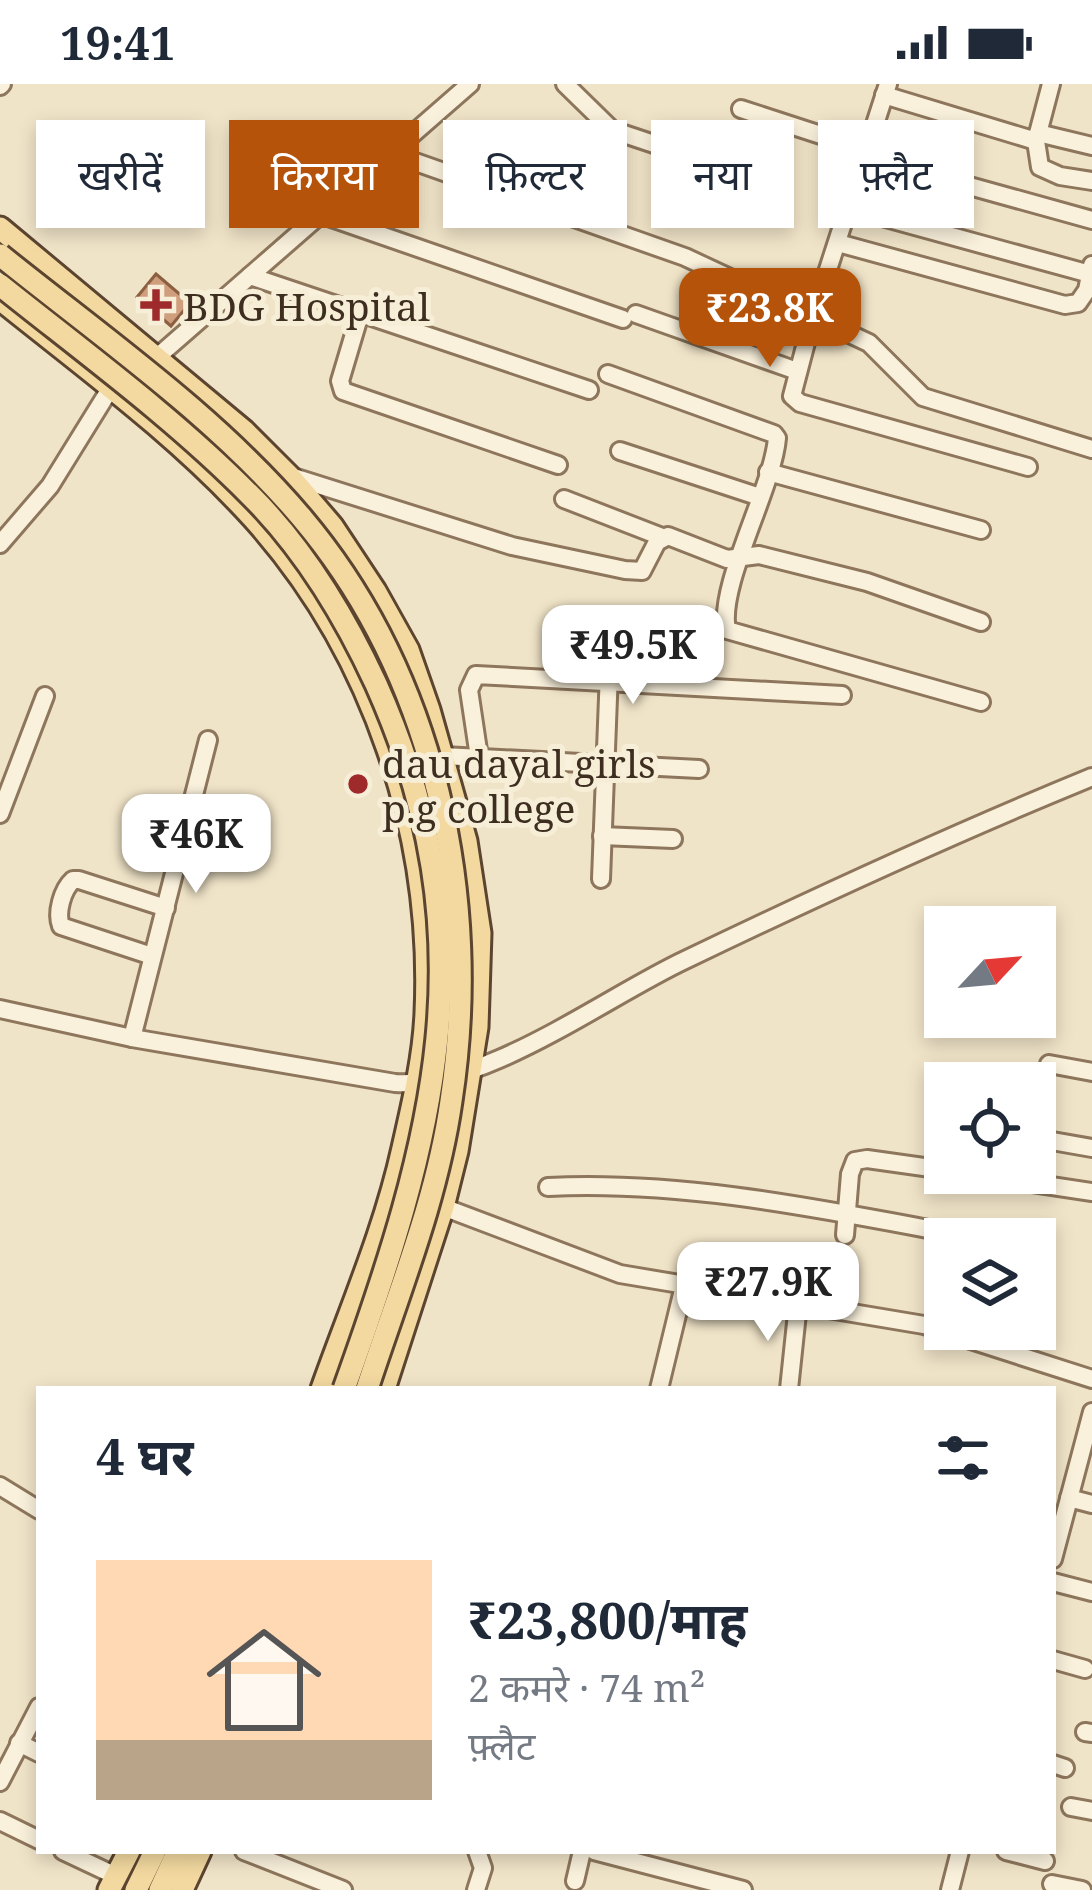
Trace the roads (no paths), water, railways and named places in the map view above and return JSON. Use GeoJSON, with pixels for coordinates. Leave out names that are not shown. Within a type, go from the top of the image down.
{"type":"FeatureCollection","features":[{"type":"Feature","properties":{"kind":"main road"},"geometry":{"type":"LineString","coordinates":[[0,228],[244,431],[289,476],[332,526],[408,650],[466,841],[480,933],[472,1069],[443,1207],[385,1386]]}},
{"type":"Feature","properties":{"kind":"main road"},"geometry":{"type":"LineString","coordinates":[[0,255],[238,448],[304,520],[353,590],[398,671],[437,782],[455,874],[462,972],[452,1100],[433,1189],[368,1386]]}},
{"type":"Feature","properties":{"kind":"main road"},"geometry":{"type":"LineString","coordinates":[[0,285],[181,430],[254,499],[310,569],[353,634],[405,748],[424,811],[436,884],[441,972],[438,1054],[416,1171],[391,1260],[345,1386]]}},
{"type":"Feature","properties":{"kind":"main road"},"geometry":{"type":"LineString","coordinates":[[0,299],[175,442],[253,518],[290,563],[342,644],[370,704],[410,818],[426,927],[426,1017],[416,1084],[402,1153],[323,1386]]}},
{"type":"Feature","properties":{"kind":"main road"},"geometry":{"type":"LineString","coordinates":[[112,1883],[127,1854]]}},
{"type":"Feature","properties":{"kind":"main road"},"geometry":{"type":"LineString","coordinates":[[136,1890],[154,1854]]}},
{"type":"Feature","properties":{"kind":"main road"},"geometry":{"type":"LineString","coordinates":[[160,1890],[177,1854]]}},
{"type":"Feature","properties":{"kind":"main road"},"geometry":{"type":"LineString","coordinates":[[182,1890],[199,1854]]}},
{"type":"Feature","properties":{"kind":"street"},"geometry":{"type":"LineString","coordinates":[[419,128],[470,84]]}},
{"type":"Feature","properties":{"kind":"street"},"geometry":{"type":"LineString","coordinates":[[565,84],[612,130],[651,143]]}},
{"type":"Feature","properties":{"kind":"street"},"geometry":{"type":"LineString","coordinates":[[867,84],[1037,137],[1092,146]]}},
{"type":"Feature","properties":{"kind":"street"},"geometry":{"type":"LineString","coordinates":[[1051,84],[1037,137],[1040,167],[1092,181]]}},
{"type":"Feature","properties":{"kind":"street"},"geometry":{"type":"LineString","coordinates":[[877,120],[886,90]]}},
{"type":"Feature","properties":{"kind":"street"},"geometry":{"type":"LineString","coordinates":[[741,109],[818,137]]}},
{"type":"Feature","properties":{"kind":"street"},"geometry":{"type":"LineString","coordinates":[[419,163],[685,257],[813,316],[868,344],[915,392],[1092,448]]}},
{"type":"Feature","properties":{"kind":"street"},"geometry":{"type":"LineString","coordinates":[[974,186],[1092,220]]}},
{"type":"Feature","properties":{"kind":"street"},"geometry":{"type":"LineString","coordinates":[[156,358],[304,228]]}},
{"type":"Feature","properties":{"kind":"street"},"geometry":{"type":"LineString","coordinates":[[362,228],[797,371]]}},
{"type":"Feature","properties":{"kind":"street"},"geometry":{"type":"LineString","coordinates":[[843,228],[791,396],[1028,467]]}},
{"type":"Feature","properties":{"kind":"street"},"geometry":{"type":"LineString","coordinates":[[838,243],[1065,305],[1078,303],[1090,280],[916,228]]}},
{"type":"Feature","properties":{"kind":"street"},"geometry":{"type":"LineString","coordinates":[[250,276],[590,390]]}},
{"type":"Feature","properties":{"kind":"street"},"geometry":{"type":"LineString","coordinates":[[360,314],[340,381],[344,391],[558,465]]}},
{"type":"Feature","properties":{"kind":"street"},"geometry":{"type":"LineString","coordinates":[[608,374],[774,434],[777,445],[740,558],[725,618],[727,630],[981,702]]}},
{"type":"Feature","properties":{"kind":"street"},"geometry":{"type":"LineString","coordinates":[[0,544],[50,486],[110,389]]}},
{"type":"Feature","properties":{"kind":"street"},"geometry":{"type":"LineString","coordinates":[[907,433],[915,392]]}},
{"type":"Feature","properties":{"kind":"street"},"geometry":{"type":"LineString","coordinates":[[620,451],[760,497]]}},
{"type":"Feature","properties":{"kind":"street"},"geometry":{"type":"LineString","coordinates":[[768,472],[981,530]]}},
{"type":"Feature","properties":{"kind":"street"},"geometry":{"type":"LineString","coordinates":[[289,476],[512,546],[634,572],[648,565],[662,537]]}},
{"type":"Feature","properties":{"kind":"street"},"geometry":{"type":"LineString","coordinates":[[564,499],[727,559],[759,555],[867,582],[981,622]]}},
{"type":"Feature","properties":{"kind":"street"},"geometry":{"type":"LineString","coordinates":[[602,879],[610,646]]}},
{"type":"Feature","properties":{"kind":"street"},"geometry":{"type":"LineString","coordinates":[[479,757],[469,690],[476,675],[842,695]]}},
{"type":"Feature","properties":{"kind":"street"},"geometry":{"type":"LineString","coordinates":[[0,814],[45,696]]}},
{"type":"Feature","properties":{"kind":"street"},"geometry":{"type":"LineString","coordinates":[[132,1038],[208,740]]}},
{"type":"Feature","properties":{"kind":"street"},"geometry":{"type":"LineString","coordinates":[[442,756],[699,770]]}},
{"type":"Feature","properties":{"kind":"street"},"geometry":{"type":"LineString","coordinates":[[0,1009],[132,1038],[416,1084],[434,1083],[530,1042],[681,962],[1092,777]]}},
{"type":"Feature","properties":{"kind":"street"},"geometry":{"type":"LineString","coordinates":[[602,836],[674,838]]}},
{"type":"Feature","properties":{"kind":"street"},"geometry":{"type":"LineString","coordinates":[[152,956],[61,926],[58,917],[65,889],[79,880],[166,908]]}},
{"type":"Feature","properties":{"kind":"street"},"geometry":{"type":"LineString","coordinates":[[1056,1065],[1092,1072]]}},
{"type":"Feature","properties":{"kind":"street"},"geometry":{"type":"LineString","coordinates":[[1056,1142],[1092,1148]]}},
{"type":"Feature","properties":{"kind":"street"},"geometry":{"type":"LineString","coordinates":[[845,1235],[852,1165],[860,1159],[924,1167]]}},
{"type":"Feature","properties":{"kind":"street"},"geometry":{"type":"LineString","coordinates":[[548,1187],[599,1184],[675,1190],[924,1228]]}},
{"type":"Feature","properties":{"kind":"street"},"geometry":{"type":"LineString","coordinates":[[1056,1187],[1092,1192]]}},
{"type":"Feature","properties":{"kind":"street"},"geometry":{"type":"LineString","coordinates":[[443,1207],[597,1268],[942,1329],[1092,1379]]}},
{"type":"Feature","properties":{"kind":"street"},"geometry":{"type":"LineString","coordinates":[[660,1386],[684,1286]]}},
{"type":"Feature","properties":{"kind":"street"},"geometry":{"type":"LineString","coordinates":[[789,1386],[798,1304]]}},
{"type":"Feature","properties":{"kind":"street"},"geometry":{"type":"LineString","coordinates":[[1056,1548],[1092,1412]]}},
{"type":"Feature","properties":{"kind":"street"},"geometry":{"type":"LineString","coordinates":[[0,1486],[36,1508]]}},
{"type":"Feature","properties":{"kind":"street"},"geometry":{"type":"LineString","coordinates":[[1069,1498],[1092,1504]]}},
{"type":"Feature","properties":{"kind":"street"},"geometry":{"type":"LineString","coordinates":[[1056,1583],[1092,1592]]}},
{"type":"Feature","properties":{"kind":"street"},"geometry":{"type":"LineString","coordinates":[[1056,1661],[1085,1669]]}},
{"type":"Feature","properties":{"kind":"street"},"geometry":{"type":"LineString","coordinates":[[0,1782],[36,1713]]}},
{"type":"Feature","properties":{"kind":"street"},"geometry":{"type":"LineString","coordinates":[[20,1744],[36,1752]]}},
{"type":"Feature","properties":{"kind":"street"},"geometry":{"type":"LineString","coordinates":[[1071,1807],[1092,1811]]}},
{"type":"Feature","properties":{"kind":"street"},"geometry":{"type":"LineString","coordinates":[[0,1821],[36,1839]]}},
{"type":"Feature","properties":{"kind":"street"},"geometry":{"type":"LineString","coordinates":[[68,1854],[112,1883]]}},
{"type":"Feature","properties":{"kind":"street"},"geometry":{"type":"LineString","coordinates":[[252,1854],[343,1890]]}},
{"type":"Feature","properties":{"kind":"street"},"geometry":{"type":"LineString","coordinates":[[476,1890],[483,1868],[478,1854]]}},
{"type":"Feature","properties":{"kind":"street"},"geometry":{"type":"LineString","coordinates":[[574,1881],[582,1854]]}},
{"type":"Feature","properties":{"kind":"street"},"geometry":{"type":"LineString","coordinates":[[605,1854],[743,1890]]}},
{"type":"Feature","properties":{"kind":"street"},"geometry":{"type":"LineString","coordinates":[[950,1890],[959,1854]]}},
{"type":"Feature","properties":{"kind":"street"},"geometry":{"type":"LineString","coordinates":[[1018,1854],[1045,1861]]}},
{"type":"Feature","properties":{"kind":"street"},"geometry":{"type":"LineString","coordinates":[[1052,1884],[1082,1890]]}},
{"type":"Feature","properties":{"kind":"place","name":"BDG Hospital"},"geometry":{"type":"Point","coordinates":[156,305]}},
{"type":"Feature","properties":{"kind":"place","name":"dau dayal girls p.g college"},"geometry":{"type":"Point","coordinates":[358,784]}}]}
